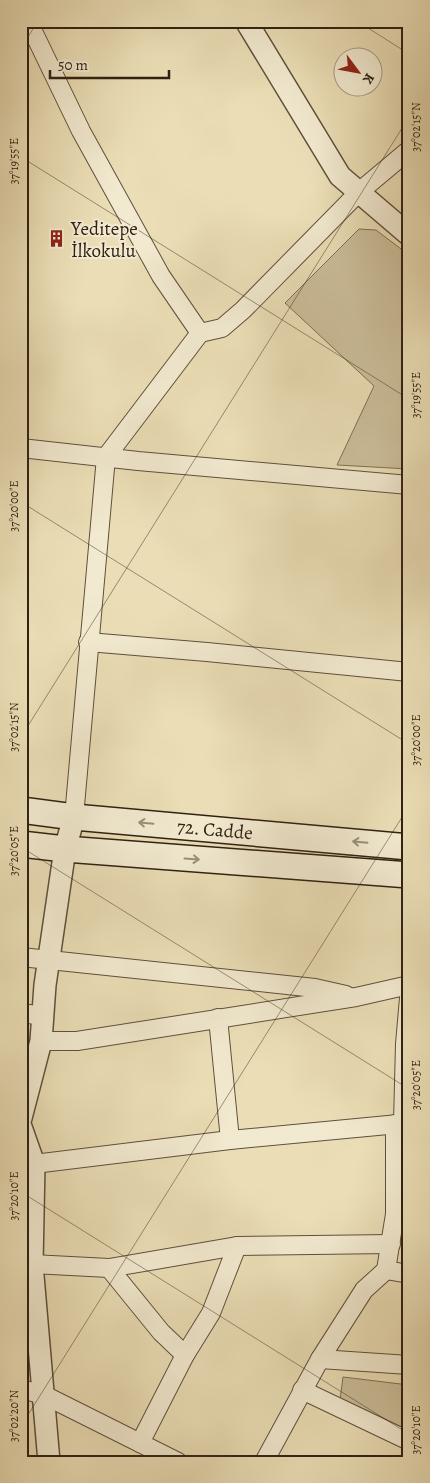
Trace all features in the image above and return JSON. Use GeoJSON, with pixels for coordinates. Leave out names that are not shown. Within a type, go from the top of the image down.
{"type":"FeatureCollection","features":[{"type":"Feature","properties":{"kind":"main road","name":"72. Cadde"},"geometry":{"type":"LineString","coordinates":[[21,810],[409,847]]}},
{"type":"Feature","properties":{"kind":"main road"},"geometry":{"type":"LineString","coordinates":[[21,844],[66,850],[409,875]]}},
{"type":"Feature","properties":{"kind":"street"},"geometry":{"type":"LineString","coordinates":[[28,21],[81,131],[161,276],[200,333]]}},
{"type":"Feature","properties":{"kind":"street"},"geometry":{"type":"LineString","coordinates":[[246,21],[340,176],[409,235]]}},
{"type":"Feature","properties":{"kind":"street"},"geometry":{"type":"LineString","coordinates":[[21,1118],[41,1041],[45,985],[66,850],[74,816],[88,642],[106,457],[200,333],[222,328],[243,310],[358,192],[409,150]]}},
{"type":"Feature","properties":{"kind":"street"},"geometry":{"type":"LineString","coordinates":[[21,448],[409,485]]}},
{"type":"Feature","properties":{"kind":"street"},"geometry":{"type":"LineString","coordinates":[[88,642],[409,672]]}},
{"type":"Feature","properties":{"kind":"street"},"geometry":{"type":"LineString","coordinates":[[21,957],[316,988],[356,998]]}},
{"type":"Feature","properties":{"kind":"street"},"geometry":{"type":"LineString","coordinates":[[41,1041],[77,1041],[356,998],[409,985]]}},
{"type":"Feature","properties":{"kind":"street"},"geometry":{"type":"LineString","coordinates":[[264,1462],[320,1359],[364,1290],[386,1270],[395,1214],[409,998]]}},
{"type":"Feature","properties":{"kind":"street"},"geometry":{"type":"LineString","coordinates":[[21,1014],[44,1016]]}},
{"type":"Feature","properties":{"kind":"street"},"geometry":{"type":"LineString","coordinates":[[218,1018],[230,1140]]}},
{"type":"Feature","properties":{"kind":"street"},"geometry":{"type":"LineString","coordinates":[[34,1164],[230,1140],[402,1123]]}},
{"type":"Feature","properties":{"kind":"street"},"geometry":{"type":"LineString","coordinates":[[21,1127],[34,1164],[27,1262],[44,1395],[49,1462]]}},
{"type":"Feature","properties":{"kind":"street"},"geometry":{"type":"LineString","coordinates":[[27,1262],[109,1268],[237,1246],[391,1244]]}},
{"type":"Feature","properties":{"kind":"street"},"geometry":{"type":"LineString","coordinates":[[140,1443],[185,1355],[211,1313],[237,1246]]}},
{"type":"Feature","properties":{"kind":"street"},"geometry":{"type":"LineString","coordinates":[[109,1268],[161,1332],[185,1355]]}},
{"type":"Feature","properties":{"kind":"street"},"geometry":{"type":"LineString","coordinates":[[386,1270],[409,1274]]}},
{"type":"Feature","properties":{"kind":"street"},"geometry":{"type":"LineString","coordinates":[[320,1359],[409,1365]]}},
{"type":"Feature","properties":{"kind":"street"},"geometry":{"type":"LineString","coordinates":[[21,1389],[44,1395],[178,1462]]}},
{"type":"Feature","properties":{"kind":"street"},"geometry":{"type":"LineString","coordinates":[[302,1390],[409,1441]]}},
{"type":"Feature","properties":{"kind":"shaded area"},"geometry":{"type":"Polygon","coordinates":[[[359,229],[376,230],[409,255],[409,469],[337,465],[374,386],[285,303],[359,229]]]}},
{"type":"Feature","properties":{"kind":"shaded area"},"geometry":{"type":"Polygon","coordinates":[[[343,1377],[409,1385],[409,1434],[340,1400],[343,1377]]]}},
{"type":"Feature","properties":{"kind":"place","name":"Yeditepe İlkokulu"},"geometry":{"type":"Point","coordinates":[57,239]}}]}
